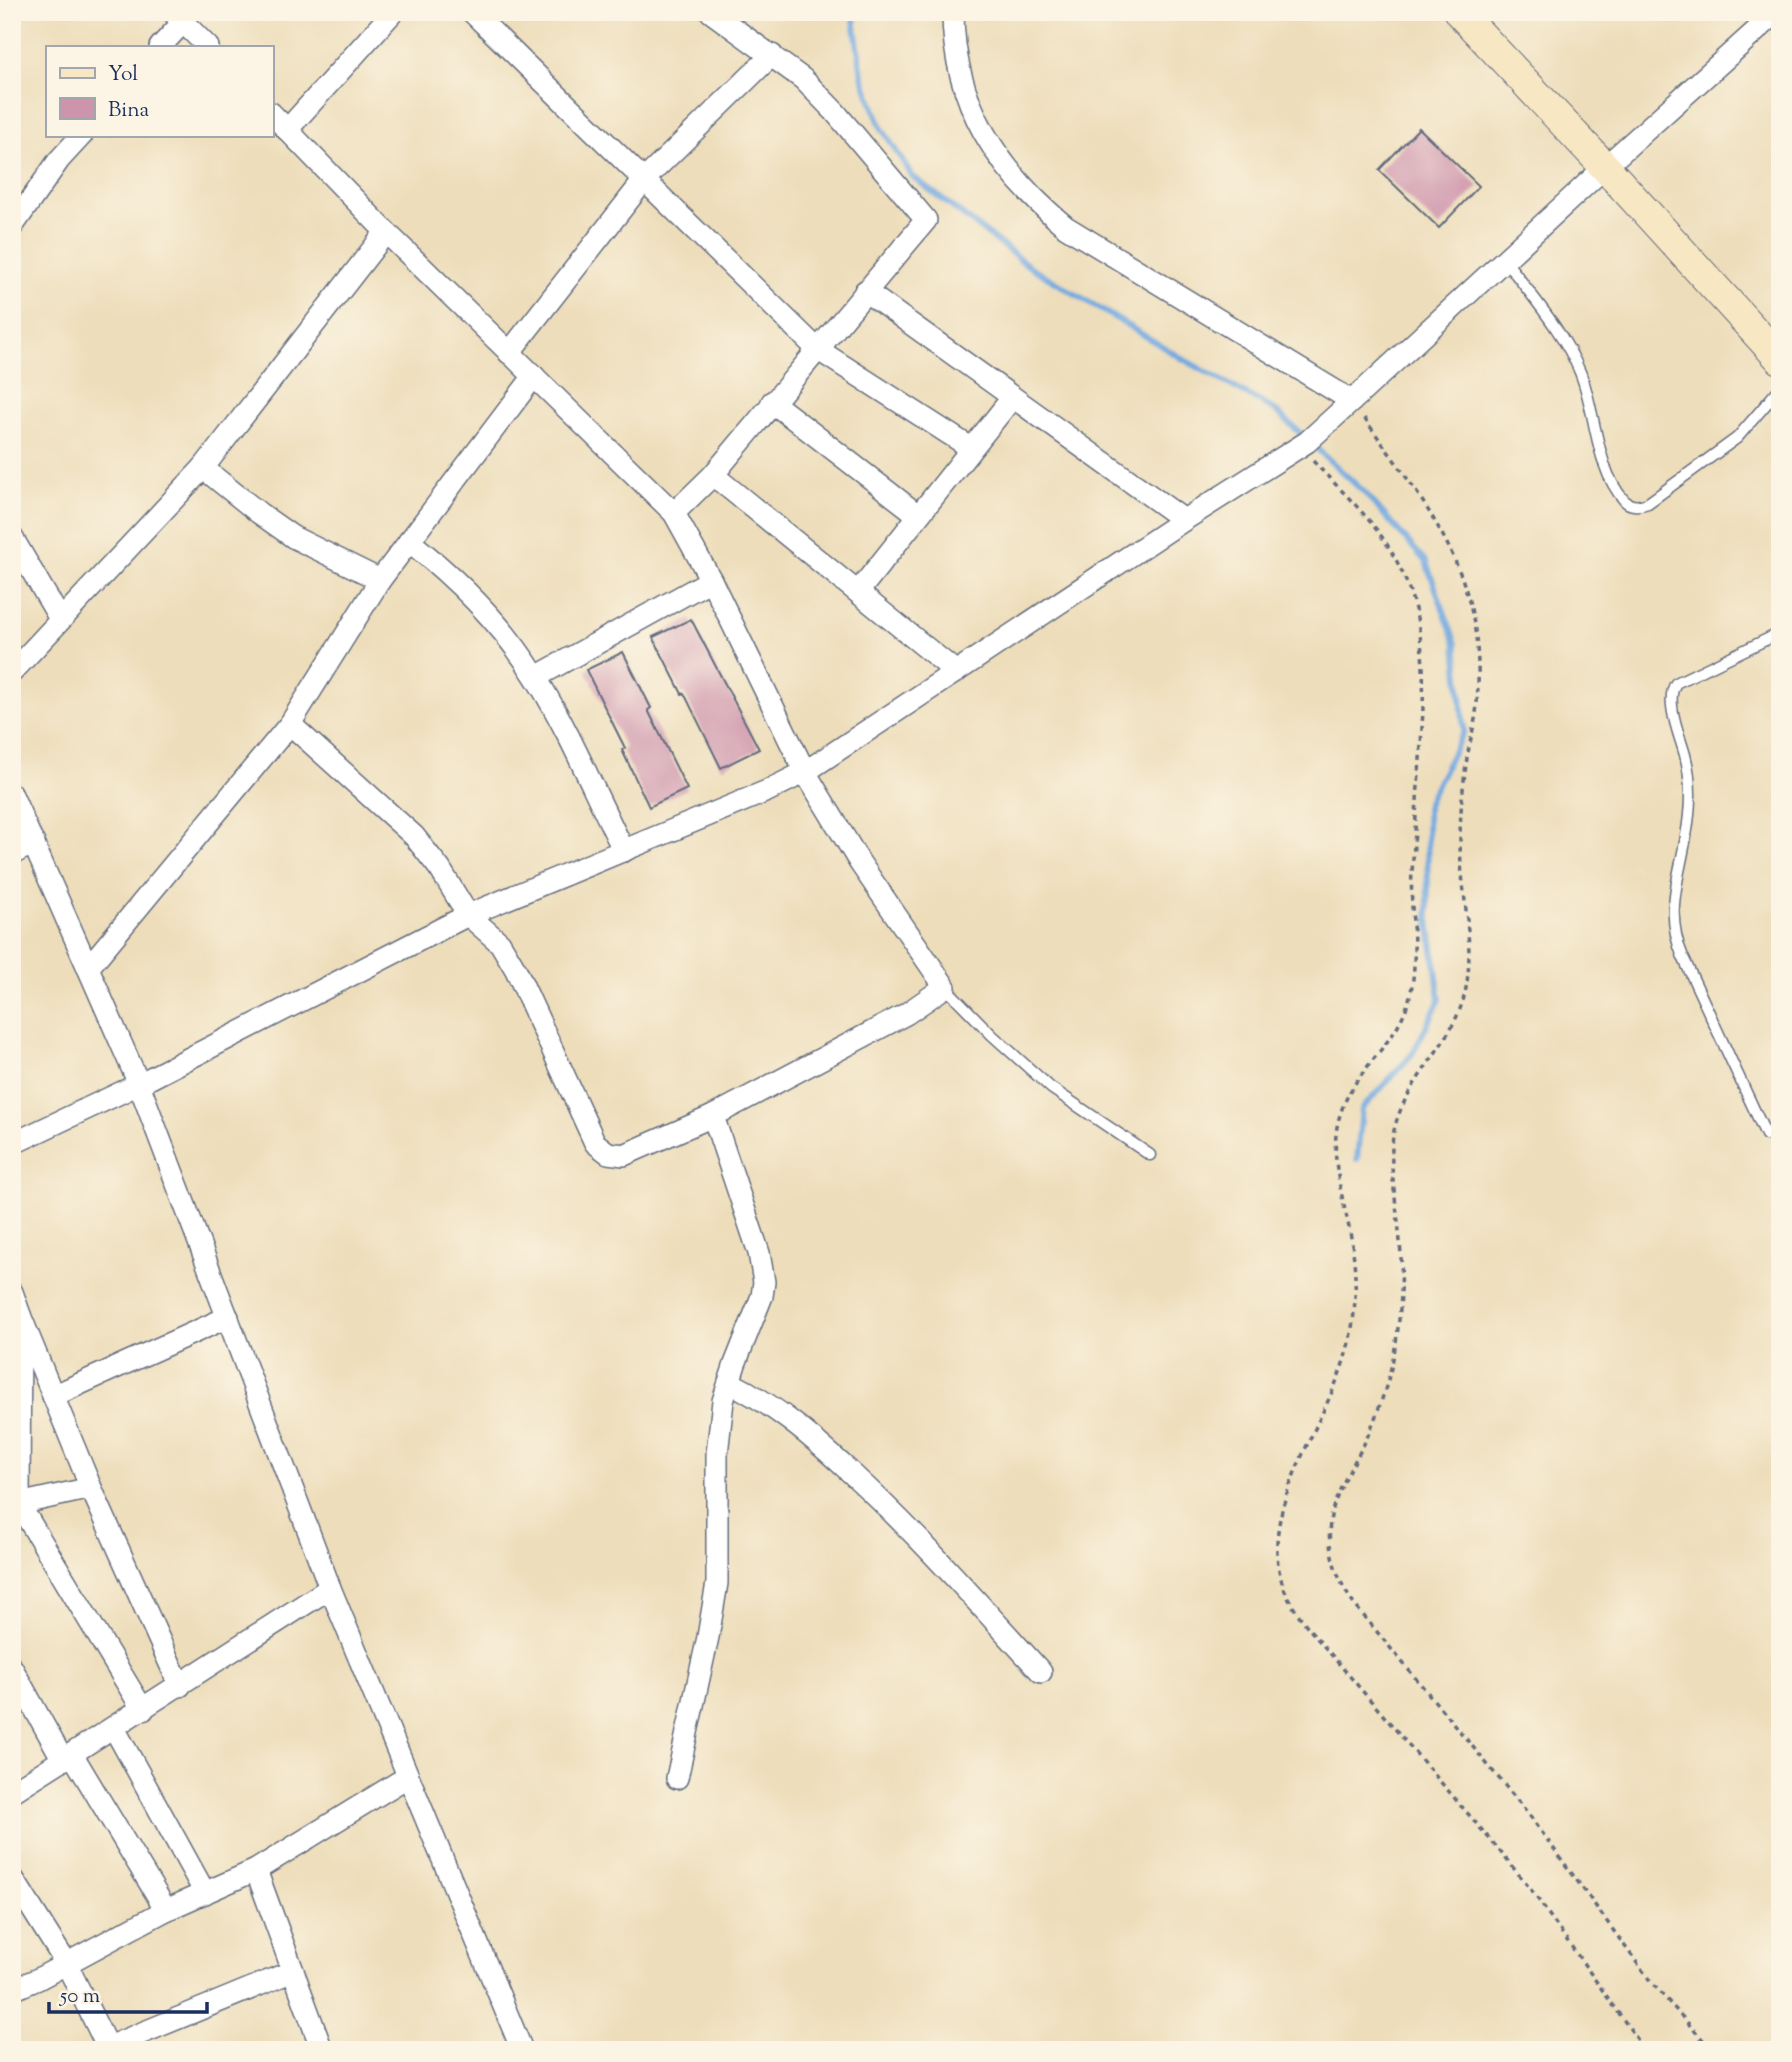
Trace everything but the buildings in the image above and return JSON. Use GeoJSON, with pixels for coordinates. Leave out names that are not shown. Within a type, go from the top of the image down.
{"type":"FeatureCollection","features":[{"type":"Feature","properties":{"kind":"street"},"geometry":{"type":"LineString","coordinates":[[287,130],[393,12]]}},
{"type":"Feature","properties":{"kind":"street"},"geometry":{"type":"LineString","coordinates":[[472,12],[817,349],[971,448]]}},
{"type":"Feature","properties":{"kind":"street"},"geometry":{"type":"LineString","coordinates":[[674,513],[713,475],[926,220],[835,112],[803,79],[711,12]]}},
{"type":"Feature","properties":{"kind":"street"},"geometry":{"type":"LineString","coordinates":[[953,12],[953,44],[966,94],[986,138],[1011,174],[1037,203],[1066,227],[1352,401]]}},
{"type":"Feature","properties":{"kind":"street"},"geometry":{"type":"LineString","coordinates":[[1459,12],[1780,359]]}},
{"type":"Feature","properties":{"kind":"street"},"geometry":{"type":"LineString","coordinates":[[12,1144],[139,1084],[468,915],[766,791],[804,772],[1184,520],[1303,445],[1777,12]]}},
{"type":"Feature","properties":{"kind":"street"},"geometry":{"type":"LineString","coordinates":[[161,46],[178,17],[207,46]]}},
{"type":"Feature","properties":{"kind":"street"},"geometry":{"type":"LineString","coordinates":[[509,353],[645,179],[772,55]]}},
{"type":"Feature","properties":{"kind":"street"},"geometry":{"type":"LineString","coordinates":[[273,115],[386,232],[674,513],[710,580],[804,772],[860,863],[945,986],[906,1014],[713,1116],[624,1155],[608,1153],[601,1149],[592,1135],[509,956],[489,932],[468,915],[440,869],[414,836],[290,724]]}},
{"type":"Feature","properties":{"kind":"street"},"geometry":{"type":"LineString","coordinates":[[12,227],[59,160],[81,136]]}},
{"type":"Feature","properties":{"kind":"street"},"geometry":{"type":"LineString","coordinates":[[12,672],[203,468],[386,232]]}},
{"type":"Feature","properties":{"kind":"street"},"geometry":{"type":"LineString","coordinates":[[866,291],[1184,520]]}},
{"type":"Feature","properties":{"kind":"street"},"geometry":{"type":"LineString","coordinates":[[88,968],[290,724],[380,580],[534,376]]}},
{"type":"Feature","properties":{"kind":"street"},"geometry":{"type":"LineString","coordinates":[[858,592],[1012,398]]}},
{"type":"Feature","properties":{"kind":"street"},"geometry":{"type":"LineString","coordinates":[[772,402],[918,515]]}},
{"type":"Feature","properties":{"kind":"street"},"geometry":{"type":"LineString","coordinates":[[203,468],[293,537],[380,580]]}},
{"type":"Feature","properties":{"kind":"street"},"geometry":{"type":"LineString","coordinates":[[713,475],[956,672]]}},
{"type":"Feature","properties":{"kind":"street"},"geometry":{"type":"LineString","coordinates":[[12,537],[60,619]]}},
{"type":"Feature","properties":{"kind":"street"},"geometry":{"type":"LineString","coordinates":[[409,541],[468,592],[501,629],[536,677],[624,851]]}},
{"type":"Feature","properties":{"kind":"street"},"geometry":{"type":"LineString","coordinates":[[536,677],[710,580]]}},
{"type":"Feature","properties":{"kind":"street"},"geometry":{"type":"LineString","coordinates":[[12,795],[139,1084],[330,1588],[522,2050]]}},
{"type":"Feature","properties":{"kind":"street"},"geometry":{"type":"LineString","coordinates":[[12,855],[34,843]]}},
{"type":"Feature","properties":{"kind":"street"},"geometry":{"type":"LineString","coordinates":[[677,1778],[713,1611],[718,1554],[719,1427],[729,1382],[760,1303],[764,1282],[759,1253],[713,1116]]}},
{"type":"Feature","properties":{"kind":"street"},"geometry":{"type":"LineString","coordinates":[[12,1292],[91,1488],[180,1686]]}},
{"type":"Feature","properties":{"kind":"street"},"geometry":{"type":"LineString","coordinates":[[20,1315],[16,1505],[143,1710]]}},
{"type":"Feature","properties":{"kind":"street"},"geometry":{"type":"LineString","coordinates":[[53,1396],[228,1317]]}},
{"type":"Feature","properties":{"kind":"street"},"geometry":{"type":"LineString","coordinates":[[729,1382],[759,1398],[804,1430],[898,1516],[1041,1672]]}},
{"type":"Feature","properties":{"kind":"street"},"geometry":{"type":"LineString","coordinates":[[16,1505],[91,1488]]}},
{"type":"Feature","properties":{"kind":"street"},"geometry":{"type":"LineString","coordinates":[[12,1792],[330,1588]]}},
{"type":"Feature","properties":{"kind":"street"},"geometry":{"type":"LineString","coordinates":[[12,1668],[166,1910]]}},
{"type":"Feature","properties":{"kind":"street"},"geometry":{"type":"LineString","coordinates":[[114,1728],[205,1892]]}},
{"type":"Feature","properties":{"kind":"street"},"geometry":{"type":"LineString","coordinates":[[12,1990],[166,1910],[256,1870],[408,1777]]}},
{"type":"Feature","properties":{"kind":"street"},"geometry":{"type":"LineString","coordinates":[[256,1870],[322,2050]]}},
{"type":"Feature","properties":{"kind":"street"},"geometry":{"type":"LineString","coordinates":[[12,1877],[66,1963],[109,2049],[293,1971]]}},
{"type":"Feature","properties":{"kind":"lane"},"geometry":{"type":"LineString","coordinates":[[1505,260],[1575,361],[1587,389],[1608,471],[1629,504],[1648,503],[1737,438],[1780,388]]}},
{"type":"Feature","properties":{"kind":"lane"},"geometry":{"type":"LineString","coordinates":[[1766,1135],[1683,957],[1674,930],[1673,902],[1686,836],[1690,793],[1686,759],[1670,697],[1676,683],[1780,633]]}},
{"type":"Feature","properties":{"kind":"lane"},"geometry":{"type":"LineString","coordinates":[[945,986],[992,1035],[1051,1088],[1150,1155]]}},
{"type":"Feature","properties":{"kind":"path"},"geometry":{"type":"LineString","coordinates":[[1352,401],[1421,497],[1451,548],[1471,601],[1479,680],[1477,708],[1464,780],[1460,837],[1460,870],[1468,949],[1465,992],[1450,1031],[1407,1097],[1394,1134],[1392,1153],[1402,1279],[1396,1339],[1381,1403],[1333,1507],[1330,1543],[1333,1561],[1353,1603],[1527,1812],[1651,1982],[1712,2050]]}},
{"type":"Feature","properties":{"kind":"path"},"geometry":{"type":"LineString","coordinates":[[1303,445],[1370,522],[1398,564],[1412,597],[1418,621],[1425,685],[1411,883],[1414,965],[1412,983],[1400,1021],[1389,1039],[1353,1082],[1337,1125],[1336,1168],[1353,1249],[1353,1323],[1339,1376],[1282,1507],[1276,1539],[1280,1574],[1286,1593],[1310,1630],[1532,1891],[1645,2050]]}},
{"type":"Feature","properties":{"kind":"waterway"},"geometry":{"type":"LineString","coordinates":[[853,12],[862,75],[881,127],[912,176],[1029,266],[1183,359],[1275,410],[1364,492],[1426,562],[1456,644],[1464,731],[1427,804],[1428,913],[1440,999],[1413,1053],[1362,1109],[1357,1159]]}}]}
